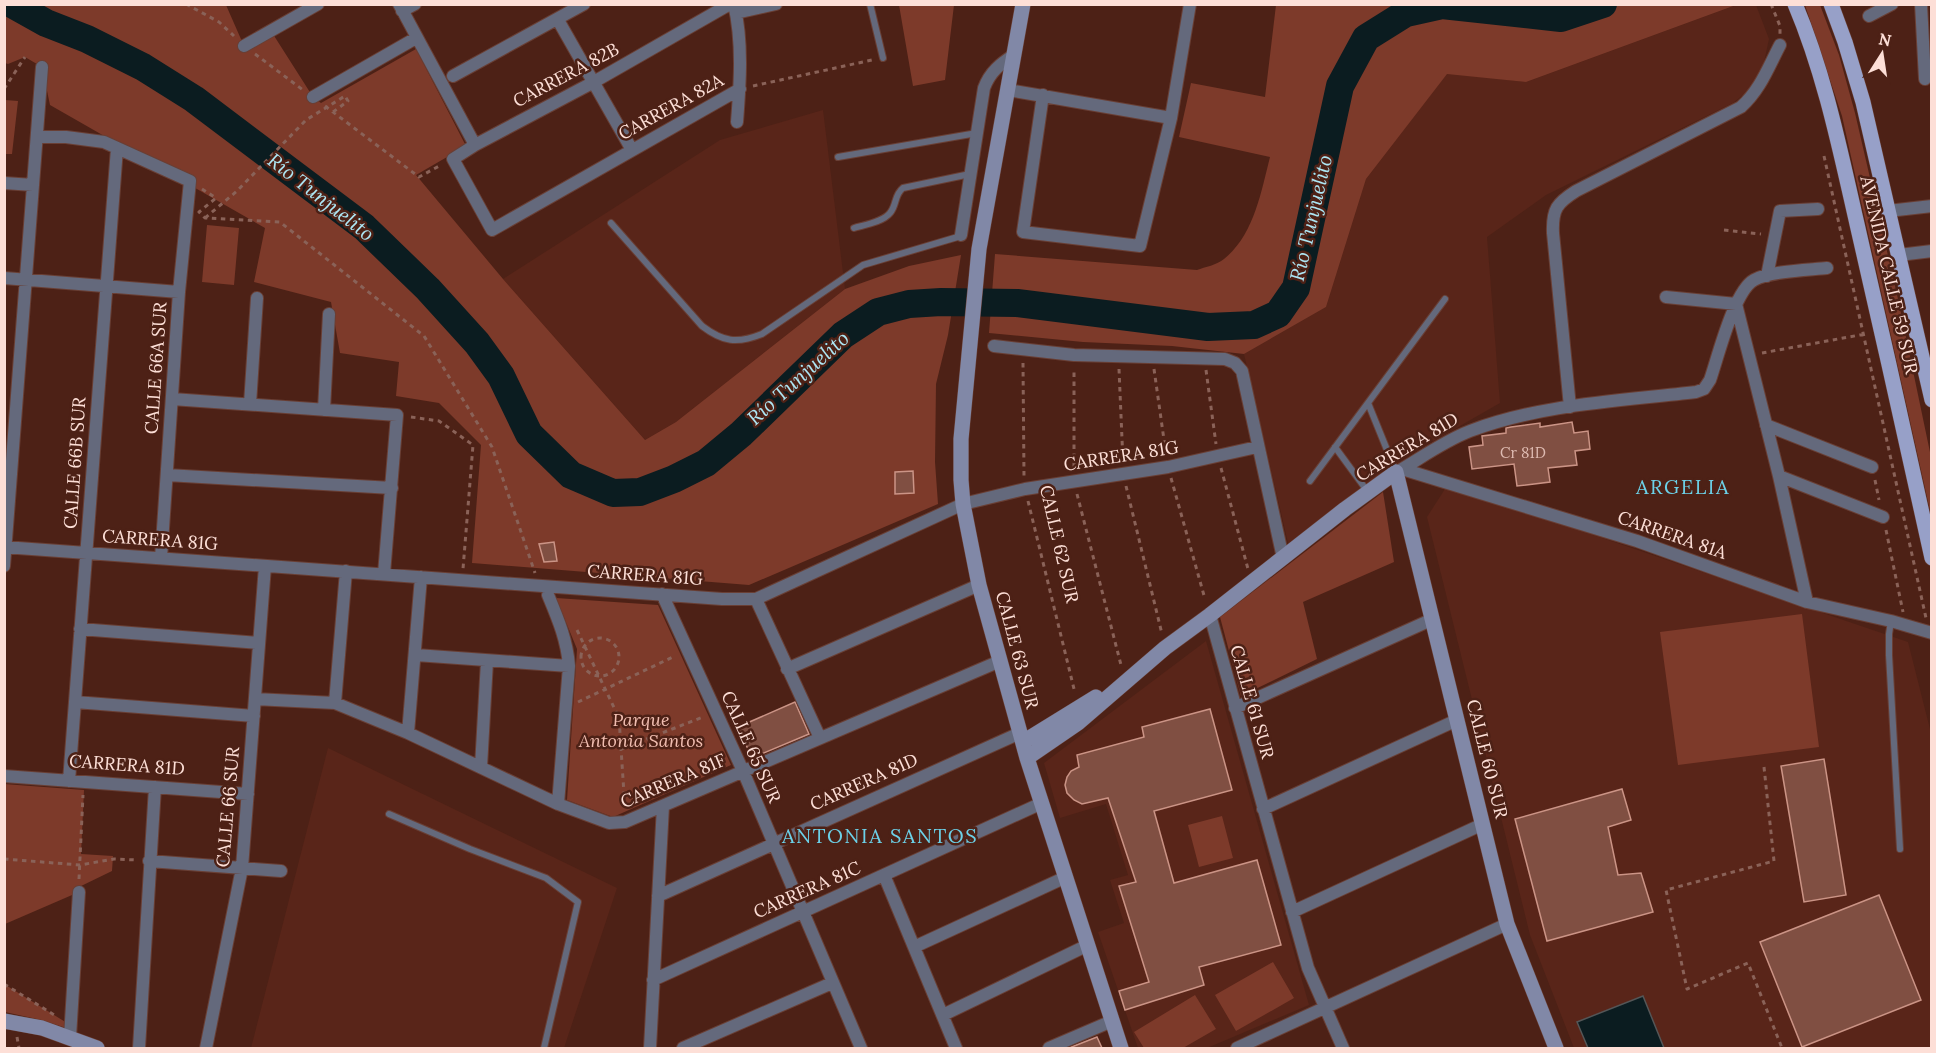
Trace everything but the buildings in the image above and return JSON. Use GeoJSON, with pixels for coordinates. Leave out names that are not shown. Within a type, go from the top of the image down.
{"type":"FeatureCollection","features":[{"type":"Feature","properties":{"kind":"main road","name":"AVENIDA CALLE 59 SUR"},"geometry":{"type":"LineString","coordinates":[[1795,4],[1811,44],[1829,104],[1932,558]]}},
{"type":"Feature","properties":{"kind":"main road","name":"AVENIDA CALLE 59 SUR"},"geometry":{"type":"LineString","coordinates":[[1831,4],[1857,77],[1932,400]]}},
{"type":"Feature","properties":{"kind":"street"},"geometry":{"type":"LineString","coordinates":[[244,46],[318,4]]}},
{"type":"Feature","properties":{"kind":"street"},"geometry":{"type":"LineString","coordinates":[[415,4],[401,8],[475,145]]}},
{"type":"Feature","properties":{"kind":"street"},"geometry":{"type":"LineString","coordinates":[[453,76],[584,4]]}},
{"type":"Feature","properties":{"kind":"street","name":"CARRERA 82B"},"geometry":{"type":"LineString","coordinates":[[453,159],[475,145],[734,8],[776,4]]}},
{"type":"Feature","properties":{"kind":"street"},"geometry":{"type":"LineString","coordinates":[[1023,4],[1008,90],[1171,118]]}},
{"type":"Feature","properties":{"kind":"street"},"geometry":{"type":"LineString","coordinates":[[1043,95],[1023,232],[1140,246],[1171,118],[1190,4]]}},
{"type":"Feature","properties":{"kind":"street"},"geometry":{"type":"LineString","coordinates":[[1869,16],[1892,4]]}},
{"type":"Feature","properties":{"kind":"street"},"geometry":{"type":"LineString","coordinates":[[1921,4],[1925,79]]}},
{"type":"Feature","properties":{"kind":"street"},"geometry":{"type":"LineString","coordinates":[[734,8],[740,89],[737,122]]}},
{"type":"Feature","properties":{"kind":"street"},"geometry":{"type":"LineString","coordinates":[[558,20],[632,150]]}},
{"type":"Feature","properties":{"kind":"street"},"geometry":{"type":"LineString","coordinates":[[313,97],[416,38]]}},
{"type":"Feature","properties":{"kind":"street"},"geometry":{"type":"LineString","coordinates":[[1570,407],[1552,233],[1554,212],[1561,201],[1576,191],[1741,107],[1761,84],[1780,45]]}},
{"type":"Feature","properties":{"kind":"street"},"geometry":{"type":"LineString","coordinates":[[961,235],[984,88],[995,69],[1014,55]]}},
{"type":"Feature","properties":{"kind":"street"},"geometry":{"type":"LineString","coordinates":[[4,566],[42,67]]}},
{"type":"Feature","properties":{"kind":"street","name":"CARRERA 82A"},"geometry":{"type":"LineString","coordinates":[[453,159],[492,230],[740,89]]}},
{"type":"Feature","properties":{"kind":"street","name":"CALLE 63 SUR"},"geometry":{"type":"LineString","coordinates":[[1008,90],[979,249],[960,460],[963,504],[979,585],[1021,738],[1121,1048]]}},
{"type":"Feature","properties":{"kind":"street"},"geometry":{"type":"LineString","coordinates":[[37,137],[84,138],[104,142],[190,182]]}},
{"type":"Feature","properties":{"kind":"street","name":"CALLE 66B SUR"},"geometry":{"type":"LineString","coordinates":[[69,780],[117,148]]}},
{"type":"Feature","properties":{"kind":"street","name":"CALLE 66A SUR"},"geometry":{"type":"LineString","coordinates":[[161,558],[179,292],[190,182]]}},
{"type":"Feature","properties":{"kind":"street"},"geometry":{"type":"LineString","coordinates":[[4,183],[33,184]]}},
{"type":"Feature","properties":{"kind":"street"},"geometry":{"type":"LineString","coordinates":[[1888,211],[1932,206]]}},
{"type":"Feature","properties":{"kind":"street"},"geometry":{"type":"LineString","coordinates":[[1767,276],[1780,211],[1818,209]]}},
{"type":"Feature","properties":{"kind":"street"},"geometry":{"type":"LineString","coordinates":[[1899,255],[1932,251]]}},
{"type":"Feature","properties":{"kind":"street"},"geometry":{"type":"LineString","coordinates":[[1807,602],[1779,476],[1748,356],[1738,300],[1754,280],[1767,276],[1827,268]]}},
{"type":"Feature","properties":{"kind":"street"},"geometry":{"type":"LineString","coordinates":[[4,278],[179,292]]}},
{"type":"Feature","properties":{"kind":"street"},"geometry":{"type":"LineString","coordinates":[[1666,297],[1738,300]]}},
{"type":"Feature","properties":{"kind":"street"},"geometry":{"type":"LineString","coordinates":[[250,404],[257,298]]}},
{"type":"Feature","properties":{"kind":"street","name":"CARRERA 81D"},"geometry":{"type":"LineString","coordinates":[[1027,758],[1078,723],[1165,648],[1369,492],[1399,471],[1467,432],[1514,418],[1570,407],[1696,392],[1704,388],[1710,380],[1738,300]]}},
{"type":"Feature","properties":{"kind":"street"},"geometry":{"type":"LineString","coordinates":[[324,410],[329,314]]}},
{"type":"Feature","properties":{"kind":"street"},"geometry":{"type":"LineString","coordinates":[[994,346],[1074,355],[1225,359],[1235,363],[1242,371],[1282,558]]}},
{"type":"Feature","properties":{"kind":"street"},"geometry":{"type":"LineString","coordinates":[[171,399],[397,415],[384,574]]}},
{"type":"Feature","properties":{"kind":"street"},"geometry":{"type":"LineString","coordinates":[[1766,425],[1872,467]]}},
{"type":"Feature","properties":{"kind":"street","name":"CARRERA 81G"},"geometry":{"type":"LineString","coordinates":[[5,547],[756,599],[963,504],[1025,489],[1218,458],[1225,453],[1257,447]]}},
{"type":"Feature","properties":{"kind":"street","name":"CARRERA 81A"},"geometry":{"type":"LineString","coordinates":[[1399,471],[1637,541],[1807,602],[1891,621],[1931,633]]}},
{"type":"Feature","properties":{"kind":"street","name":"CALLE 60 SUR"},"geometry":{"type":"LineString","coordinates":[[1399,471],[1506,924],[1556,1048]]}},
{"type":"Feature","properties":{"kind":"street"},"geometry":{"type":"LineString","coordinates":[[167,475],[392,488]]}},
{"type":"Feature","properties":{"kind":"street"},"geometry":{"type":"LineString","coordinates":[[1779,476],[1883,517]]}},
{"type":"Feature","properties":{"kind":"street","name":"CALLE 66 SUR"},"geometry":{"type":"LineString","coordinates":[[206,1048],[242,868],[265,566]]}},
{"type":"Feature","properties":{"kind":"street"},"geometry":{"type":"LineString","coordinates":[[335,703],[346,571]]}},
{"type":"Feature","properties":{"kind":"street"},"geometry":{"type":"LineString","coordinates":[[408,733],[422,577]]}},
{"type":"Feature","properties":{"kind":"street"},"geometry":{"type":"LineString","coordinates":[[787,669],[979,585]]}},
{"type":"Feature","properties":{"kind":"street","name":"CALLE 65 SUR"},"geometry":{"type":"LineString","coordinates":[[662,594],[743,771],[861,1048]]}},
{"type":"Feature","properties":{"kind":"street"},"geometry":{"type":"LineString","coordinates":[[548,595],[565,638],[569,666],[558,804]]}},
{"type":"Feature","properties":{"kind":"street"},"geometry":{"type":"LineString","coordinates":[[756,599],[820,738]]}},
{"type":"Feature","properties":{"kind":"street","name":"CALLE 61 SUR"},"geometry":{"type":"LineString","coordinates":[[1210,615],[1308,969],[1343,1048]]}},
{"type":"Feature","properties":{"kind":"street"},"geometry":{"type":"LineString","coordinates":[[1235,708],[1433,620]]}},
{"type":"Feature","properties":{"kind":"street"},"geometry":{"type":"LineString","coordinates":[[80,629],[259,643]]}},
{"type":"Feature","properties":{"kind":"street"},"geometry":{"type":"LineString","coordinates":[[416,655],[569,666]]}},
{"type":"Feature","properties":{"kind":"street"},"geometry":{"type":"LineString","coordinates":[[481,767],[487,661]]}},
{"type":"Feature","properties":{"kind":"street","name":"CARRERA 81F"},"geometry":{"type":"LineString","coordinates":[[255,699],[335,703],[408,733],[558,804],[609,823],[626,822],[1000,661]]}},
{"type":"Feature","properties":{"kind":"street","name":"CARRERA 81D"},"geometry":{"type":"LineString","coordinates":[[658,896],[1021,738],[1125,681]]}},
{"type":"Feature","properties":{"kind":"street"},"geometry":{"type":"LineString","coordinates":[[75,702],[254,716]]}},
{"type":"Feature","properties":{"kind":"street"},"geometry":{"type":"LineString","coordinates":[[1263,809],[1457,720]]}},
{"type":"Feature","properties":{"kind":"street","name":"CARRERA 81D"},"geometry":{"type":"LineString","coordinates":[[4,776],[248,794]]}},
{"type":"Feature","properties":{"kind":"street"},"geometry":{"type":"LineString","coordinates":[[139,1048],[155,787]]}},
{"type":"Feature","properties":{"kind":"street","name":"CARRERA 81C"},"geometry":{"type":"LineString","coordinates":[[653,980],[1041,803]]}},
{"type":"Feature","properties":{"kind":"street"},"geometry":{"type":"LineString","coordinates":[[650,1048],[663,806]]}},
{"type":"Feature","properties":{"kind":"street"},"geometry":{"type":"LineString","coordinates":[[1292,912],[1483,824]]}},
{"type":"Feature","properties":{"kind":"street"},"geometry":{"type":"LineString","coordinates":[[149,861],[282,871]]}},
{"type":"Feature","properties":{"kind":"street"},"geometry":{"type":"LineString","coordinates":[[884,875],[956,1048]]}},
{"type":"Feature","properties":{"kind":"street"},"geometry":{"type":"LineString","coordinates":[[914,947],[1066,877]]}},
{"type":"Feature","properties":{"kind":"street"},"geometry":{"type":"LineString","coordinates":[[70,1031],[79,892]]}},
{"type":"Feature","properties":{"kind":"street"},"geometry":{"type":"LineString","coordinates":[[1237,1048],[1506,924]]}},
{"type":"Feature","properties":{"kind":"street"},"geometry":{"type":"LineString","coordinates":[[943,1015],[1088,945]]}},
{"type":"Feature","properties":{"kind":"street"},"geometry":{"type":"LineString","coordinates":[[683,1048],[832,983]]}},
{"type":"Feature","properties":{"kind":"street"},"geometry":{"type":"LineString","coordinates":[[1049,1048],[1112,1021]]}},
{"type":"Feature","properties":{"kind":"street"},"geometry":{"type":"LineString","coordinates":[[4,1022],[70,1031],[97,1048]]}},
{"type":"Feature","properties":{"kind":"lane"},"geometry":{"type":"LineString","coordinates":[[870,4],[883,58]]}},
{"type":"Feature","properties":{"kind":"lane"},"geometry":{"type":"LineString","coordinates":[[838,157],[977,133]]}},
{"type":"Feature","properties":{"kind":"lane"},"geometry":{"type":"LineString","coordinates":[[854,228],[885,218],[891,213],[897,193],[903,188],[971,174]]}},
{"type":"Feature","properties":{"kind":"lane"},"geometry":{"type":"LineString","coordinates":[[611,223],[702,326],[717,337],[736,341],[762,334],[862,265],[961,235]]}},
{"type":"Feature","properties":{"kind":"lane"},"geometry":{"type":"LineString","coordinates":[[1310,482],[1445,299]]}},
{"type":"Feature","properties":{"kind":"lane"},"geometry":{"type":"LineString","coordinates":[[1368,404],[1399,471]]}},
{"type":"Feature","properties":{"kind":"lane"},"geometry":{"type":"LineString","coordinates":[[1335,447],[1369,492]]}},
{"type":"Feature","properties":{"kind":"lane"},"geometry":{"type":"LineString","coordinates":[[1891,621],[1889,655],[1900,849]]}},
{"type":"Feature","properties":{"kind":"lane"},"geometry":{"type":"LineString","coordinates":[[389,814],[470,849],[546,878],[578,902],[544,1048]]}},
{"type":"Feature","properties":{"kind":"path"},"geometry":{"type":"LineString","coordinates":[[1771,4],[1780,26],[1780,45]]}},
{"type":"Feature","properties":{"kind":"path"},"geometry":{"type":"LineString","coordinates":[[4,89],[25,57]]}},
{"type":"Feature","properties":{"kind":"path","name":"CARRERA 82A"},"geometry":{"type":"LineString","coordinates":[[740,89],[883,58]]}},
{"type":"Feature","properties":{"kind":"path"},"geometry":{"type":"LineString","coordinates":[[205,218],[237,190],[306,120],[345,96],[348,101],[332,112]]}},
{"type":"Feature","properties":{"kind":"path"},"geometry":{"type":"LineString","coordinates":[[1824,155],[1931,633]]}},
{"type":"Feature","properties":{"kind":"path"},"geometry":{"type":"LineString","coordinates":[[419,177],[453,159]]}},
{"type":"Feature","properties":{"kind":"path"},"geometry":{"type":"LineString","coordinates":[[190,182],[216,198],[199,212],[205,218],[280,222],[424,336],[492,447],[539,585]]}},
{"type":"Feature","properties":{"kind":"path"},"geometry":{"type":"LineString","coordinates":[[1818,209],[1852,204]]}},
{"type":"Feature","properties":{"kind":"path"},"geometry":{"type":"LineString","coordinates":[[1724,230],[1775,236]]}},
{"type":"Feature","properties":{"kind":"path"},"geometry":{"type":"LineString","coordinates":[[1827,268],[1848,262],[1866,261]]}},
{"type":"Feature","properties":{"kind":"path"},"geometry":{"type":"LineString","coordinates":[[1748,356],[1882,332]]}},
{"type":"Feature","properties":{"kind":"path","name":"CALLE 62 SUR"},"geometry":{"type":"LineString","coordinates":[[1023,350],[1025,489],[1079,707]]}},
{"type":"Feature","properties":{"kind":"path"},"geometry":{"type":"LineString","coordinates":[[1074,355],[1074,482],[1125,681]]}},
{"type":"Feature","properties":{"kind":"path"},"geometry":{"type":"LineString","coordinates":[[1118,357],[1123,474],[1165,648]]}},
{"type":"Feature","properties":{"kind":"path"},"geometry":{"type":"LineString","coordinates":[[1152,358],[1168,467],[1210,615]]}},
{"type":"Feature","properties":{"kind":"path"},"geometry":{"type":"LineString","coordinates":[[1204,358],[1218,458],[1251,582]]}},
{"type":"Feature","properties":{"kind":"path"},"geometry":{"type":"LineString","coordinates":[[397,415],[439,421],[473,445],[462,580]]}},
{"type":"Feature","properties":{"kind":"path"},"geometry":{"type":"LineString","coordinates":[[1872,467],[1915,482]]}},
{"type":"Feature","properties":{"kind":"path"},"geometry":{"type":"LineString","coordinates":[[1872,467],[1906,626]]}},
{"type":"Feature","properties":{"kind":"path"},"geometry":{"type":"LineString","coordinates":[[575,625],[619,718],[626,822]]}},
{"type":"Feature","properties":{"kind":"path"},"geometry":{"type":"LineString","coordinates":[[596,638],[603,638],[614,643],[620,655],[612,672],[599,676],[589,673],[583,665],[581,654],[585,645],[596,638]]}},
{"type":"Feature","properties":{"kind":"path"},"geometry":{"type":"LineString","coordinates":[[566,708],[688,650]]}},
{"type":"Feature","properties":{"kind":"path"},"geometry":{"type":"LineString","coordinates":[[621,749],[715,712]]}},
{"type":"Feature","properties":{"kind":"path"},"geometry":{"type":"LineString","coordinates":[[1764,767],[1774,861],[1666,890],[1687,989],[1748,963],[1782,1048]]}},
{"type":"Feature","properties":{"kind":"path"},"geometry":{"type":"LineString","coordinates":[[79,892],[84,782]]}},
{"type":"Feature","properties":{"kind":"path"},"geometry":{"type":"LineString","coordinates":[[4,859],[80,866],[114,859],[149,861]]}},
{"type":"Feature","properties":{"kind":"path"},"geometry":{"type":"LineString","coordinates":[[4,984],[70,1031]]}},
{"type":"Feature","properties":{"kind":"shaded area"},"geometry":{"type":"Polygon","coordinates":[[[1736,5],[1756,5],[1769,39],[1760,81],[1733,103],[1546,195],[1487,237],[1500,403],[1418,450],[1362,487],[1289,547],[1244,354],[1326,307],[1366,179],[1447,73],[1526,82],[1736,5]]]}},
{"type":"Feature","properties":{"kind":"shaded area"},"geometry":{"type":"Polygon","coordinates":[[[823,110],[845,289],[676,422],[645,440],[503,279],[720,140],[823,110]]]}},
{"type":"Feature","properties":{"kind":"shaded area"},"geometry":{"type":"Polygon","coordinates":[[[1445,489],[1579,530],[1908,642],[1932,737],[1931,1048],[1574,1048],[1530,935],[1427,517],[1445,489]]]}},
{"type":"Feature","properties":{"kind":"shaded area"},"geometry":{"type":"Polygon","coordinates":[[[1206,641],[1309,1005],[1207,1048],[1138,1048],[1098,932],[1124,923],[1110,880],[1128,875],[1106,804],[1060,818],[1044,763],[1206,641]]]}},
{"type":"Feature","properties":{"kind":"shaded area"},"geometry":{"type":"Polygon","coordinates":[[[328,748],[617,888],[564,1048],[251,1048],[328,748]]]}},
{"type":"Feature","properties":{"kind":"shaded area"},"geometry":{"type":"Polygon","coordinates":[[[1643,996],[1664,1048],[1588,1048],[1577,1022],[1643,996]]]}},
{"type":"Feature","properties":{"kind":"green space"},"geometry":{"type":"Polygon","coordinates":[[[1276,4],[1736,5],[1526,82],[1447,74],[1366,179],[1326,307],[1244,354],[1172,346],[1083,342],[989,333],[995,254],[1197,270],[1221,261],[1234,249],[1243,238],[1255,212],[1270,157],[1179,137],[1191,83],[1265,97],[1276,4]]]}},
{"type":"Feature","properties":{"kind":"green space"},"geometry":{"type":"Polygon","coordinates":[[[4,5],[226,5],[244,46],[271,31],[313,97],[321,103],[416,49],[466,146],[416,175],[503,279],[645,440],[676,422],[845,289],[909,266],[961,255],[948,335],[936,384],[935,462],[938,504],[749,585],[472,563],[481,445],[439,403],[396,396],[399,362],[340,353],[331,302],[254,282],[265,228],[50,105],[42,67],[25,57],[8,64],[5,63],[4,5]]]}},
{"type":"Feature","properties":{"kind":"green space"},"geometry":{"type":"Polygon","coordinates":[[[899,5],[954,5],[945,80],[913,86],[899,5]]]}},
{"type":"Feature","properties":{"kind":"green space"},"geometry":{"type":"Polygon","coordinates":[[[1805,5],[1820,5],[1839,55],[1855,113],[1898,299],[1931,457],[1931,515],[1842,116],[1805,5]]]}},
{"type":"Feature","properties":{"kind":"green space"},"geometry":{"type":"Polygon","coordinates":[[[5,100],[18,101],[12,154],[5,154],[5,100]]]}},
{"type":"Feature","properties":{"kind":"green space"},"geometry":{"type":"Polygon","coordinates":[[[207,225],[239,228],[234,285],[202,282],[207,225]]]}},
{"type":"Feature","properties":{"kind":"green space"},"geometry":{"type":"Polygon","coordinates":[[[1383,492],[1394,562],[1303,602],[1317,659],[1241,696],[1220,617],[1383,492]]]}},
{"type":"Feature","properties":{"kind":"green space","name":"Parque Antonia Santos"},"geometry":{"type":"Polygon","coordinates":[[[556,598],[658,605],[731,765],[613,817],[567,800],[577,649],[556,598]]]}},
{"type":"Feature","properties":{"kind":"green space"},"geometry":{"type":"Polygon","coordinates":[[[1802,614],[1819,747],[1678,765],[1660,632],[1802,614]]]}},
{"type":"Feature","properties":{"kind":"green space"},"geometry":{"type":"Polygon","coordinates":[[[4,784],[84,790],[81,854],[113,856],[112,871],[79,887],[79,892],[5,924],[4,784]]]}},
{"type":"Feature","properties":{"kind":"green space"},"geometry":{"type":"Polygon","coordinates":[[[1222,816],[1233,858],[1199,867],[1188,825],[1222,816]]]}},
{"type":"Feature","properties":{"kind":"green space"},"geometry":{"type":"Polygon","coordinates":[[[1273,962],[1294,998],[1236,1031],[1215,995],[1273,962]]]}},
{"type":"Feature","properties":{"kind":"green space"},"geometry":{"type":"Polygon","coordinates":[[[4,984],[67,1023],[66,1028],[5,1012],[4,984]]]}},
{"type":"Feature","properties":{"kind":"green space"},"geometry":{"type":"Polygon","coordinates":[[[1195,995],[1216,1029],[1183,1048],[1144,1048],[1134,1032],[1195,995]]]}},
{"type":"Feature","properties":{"kind":"waterway","name":"Río Tunjuelito"},"geometry":{"type":"LineString","coordinates":[[12,4],[46,23],[87,39],[143,67],[194,99],[364,227],[428,289],[477,343],[501,376],[529,434],[571,475],[613,493],[640,492],[706,463],[741,434],[843,335],[878,312],[909,304],[1017,303],[1208,327],[1254,325],[1278,314],[1296,288],[1340,86],[1366,38],[1406,13],[1442,5],[1561,18],[1603,4]]}},
{"type":"Feature","properties":{"kind":"district","name":"ARGELIA"},"geometry":{"type":"Point","coordinates":[1683,487]}},
{"type":"Feature","properties":{"kind":"district","name":"ANTONIA SANTOS"},"geometry":{"type":"Point","coordinates":[880,836]}}]}
